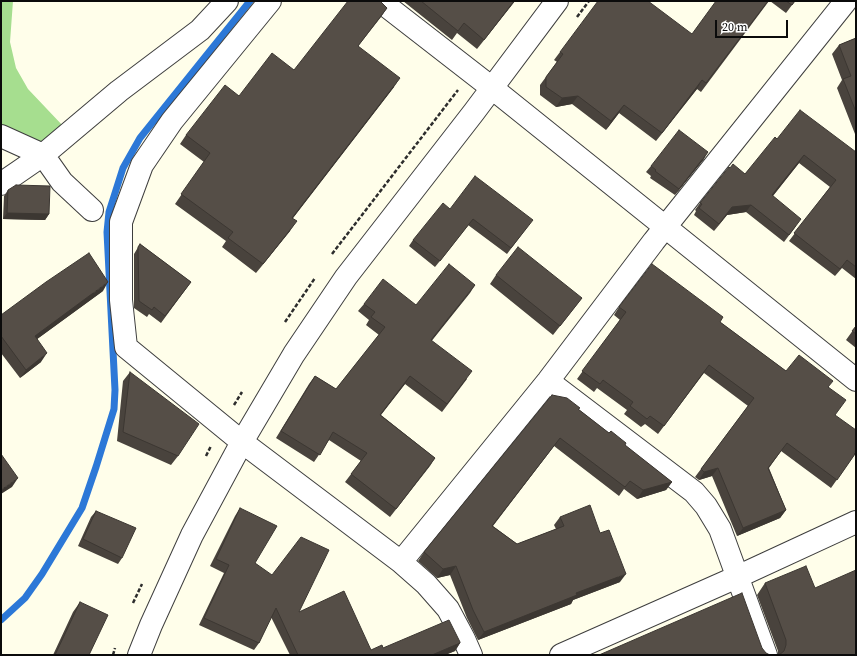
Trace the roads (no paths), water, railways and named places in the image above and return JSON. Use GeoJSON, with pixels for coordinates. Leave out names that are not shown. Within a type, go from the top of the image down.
{"type":"FeatureCollection","features":[{"type":"Feature","properties":{"kind":"street"},"geometry":{"type":"LineString","coordinates":[[1,184],[43,154],[119,91],[200,30],[226,1]]}},
{"type":"Feature","properties":{"kind":"street"},"geometry":{"type":"LineString","coordinates":[[270,1],[172,121],[142,165],[121,222],[121,300],[126,347],[242,442],[401,562],[426,584],[448,610],[471,655]]}},
{"type":"Feature","properties":{"kind":"street"},"geometry":{"type":"LineString","coordinates":[[380,1],[492,88],[856,380]]}},
{"type":"Feature","properties":{"kind":"street"},"geometry":{"type":"LineString","coordinates":[[139,655],[192,535],[242,442],[294,354],[346,277],[492,88],[557,1]]}},
{"type":"Feature","properties":{"kind":"street"},"geometry":{"type":"LineString","coordinates":[[401,562],[548,381],[665,228],[846,1]]}},
{"type":"Feature","properties":{"kind":"street"},"geometry":{"type":"LineString","coordinates":[[1,136],[43,154],[62,182],[92,210]]}},
{"type":"Feature","properties":{"kind":"street"},"geometry":{"type":"LineString","coordinates":[[548,381],[694,492],[706,506],[720,529],[766,655]]}},
{"type":"Feature","properties":{"kind":"street"},"geometry":{"type":"LineString","coordinates":[[561,655],[737,577],[856,522]]}},
{"type":"Feature","properties":{"kind":"waterway"},"geometry":{"type":"LineString","coordinates":[[1,620],[25,598],[42,574],[82,508],[114,409],[115,390],[107,232],[109,212],[123,168],[140,138],[250,1]]}}]}
